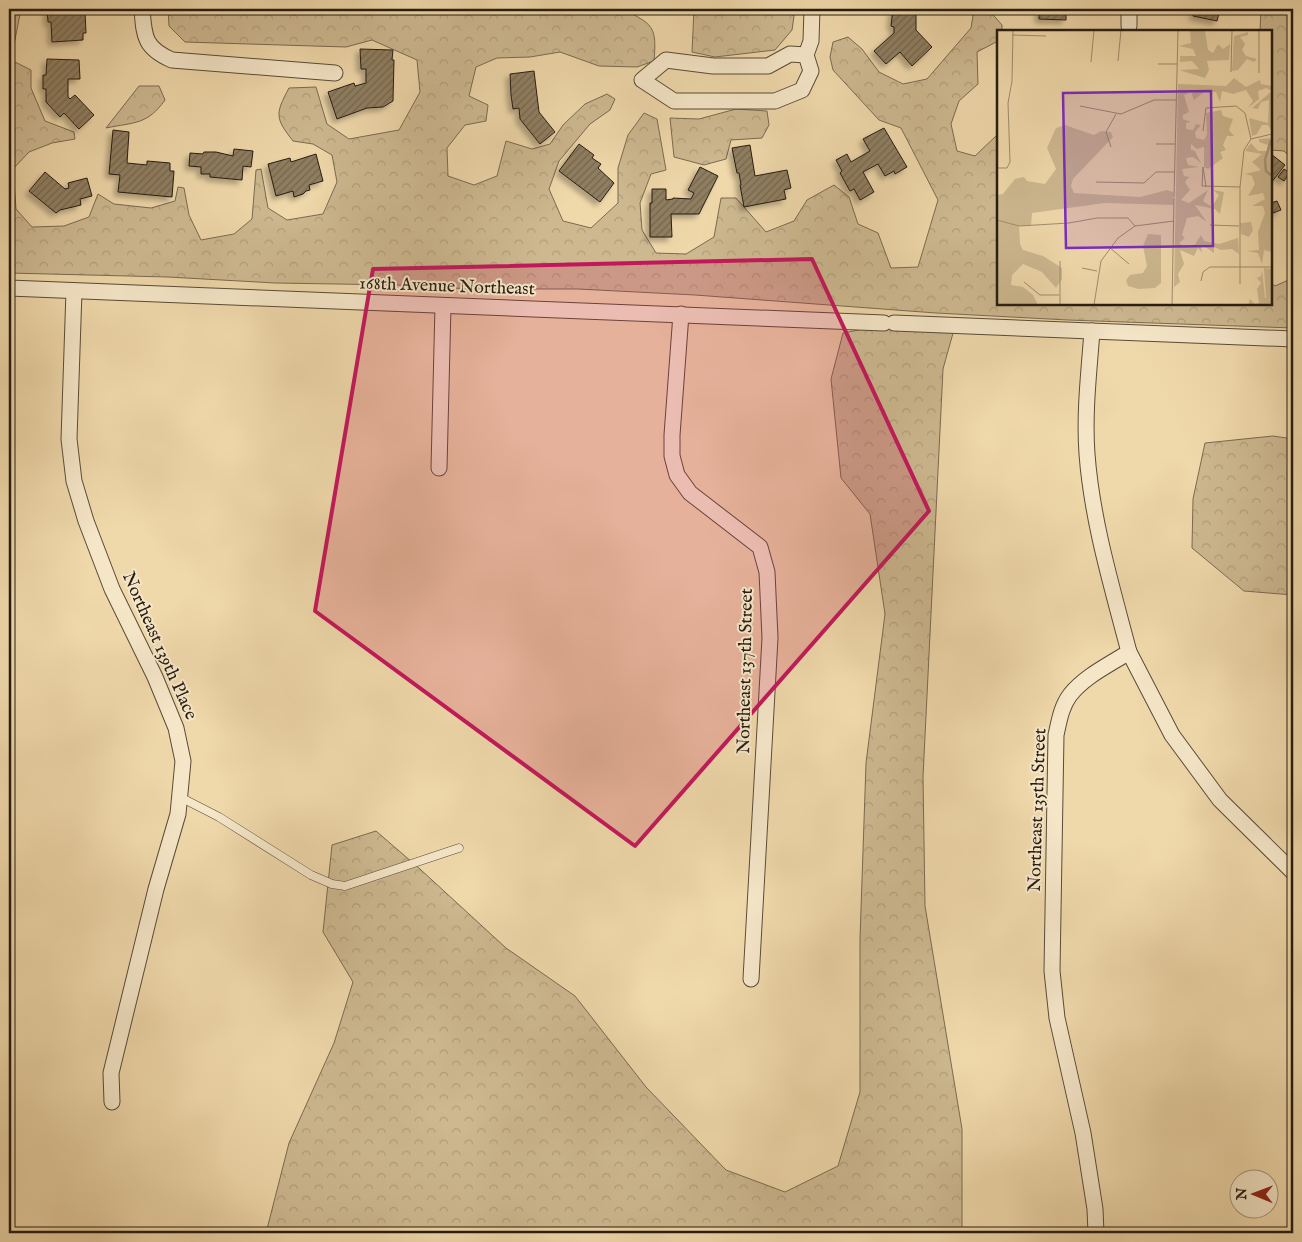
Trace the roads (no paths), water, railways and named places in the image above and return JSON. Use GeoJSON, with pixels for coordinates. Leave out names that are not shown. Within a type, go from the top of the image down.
{"type":"FeatureCollection","features":[{"type":"Feature","properties":{"kind":"street"},"geometry":{"type":"LineString","coordinates":[[142,9],[143,30],[149,45],[159,54],[172,60],[335,73]]}},
{"type":"Feature","properties":{"kind":"street"},"geometry":{"type":"LineString","coordinates":[[806,55],[790,54],[768,66],[712,66],[666,60],[642,80],[674,101],[775,101],[802,90],[811,71],[806,55],[811,41],[812,9]]}},
{"type":"Feature","properties":{"kind":"street"},"geometry":{"type":"LineString","coordinates":[[1128,26],[1129,9]]}},
{"type":"Feature","properties":{"kind":"street","name":"168th Avenue Northeast"},"geometry":{"type":"LineString","coordinates":[[9,288],[1293,339]]}},
{"type":"Feature","properties":{"kind":"street","name":"Northeast 139th Place"},"geometry":{"type":"LineString","coordinates":[[74,291],[69,439],[74,481],[86,521],[112,589],[155,677],[176,728],[183,760],[178,814],[156,889],[111,1074],[112,1102]]}},
{"type":"Feature","properties":{"kind":"street"},"geometry":{"type":"LineString","coordinates":[[439,468],[443,306]]}},
{"type":"Feature","properties":{"kind":"street","name":"Northeast 137th Street"},"geometry":{"type":"LineString","coordinates":[[681,314],[672,435],[672,456],[677,475],[690,494],[760,547],[767,572],[770,638],[751,979]]}},
{"type":"Feature","properties":{"kind":"street"},"geometry":{"type":"LineString","coordinates":[[1092,331],[1087,411],[1087,454],[1099,534],[1129,652],[1172,735],[1220,800],[1293,872]]}},
{"type":"Feature","properties":{"kind":"street","name":"Northeast 135th Street"},"geometry":{"type":"LineString","coordinates":[[1096,1233],[1082,1133],[1056,1018],[1052,971],[1056,735],[1061,714],[1069,696],[1083,682],[1129,652]]}},
{"type":"Feature","properties":{"kind":"lane"},"geometry":{"type":"LineString","coordinates":[[180,797],[219,817],[311,875],[332,884],[345,886],[459,848]]}}]}
